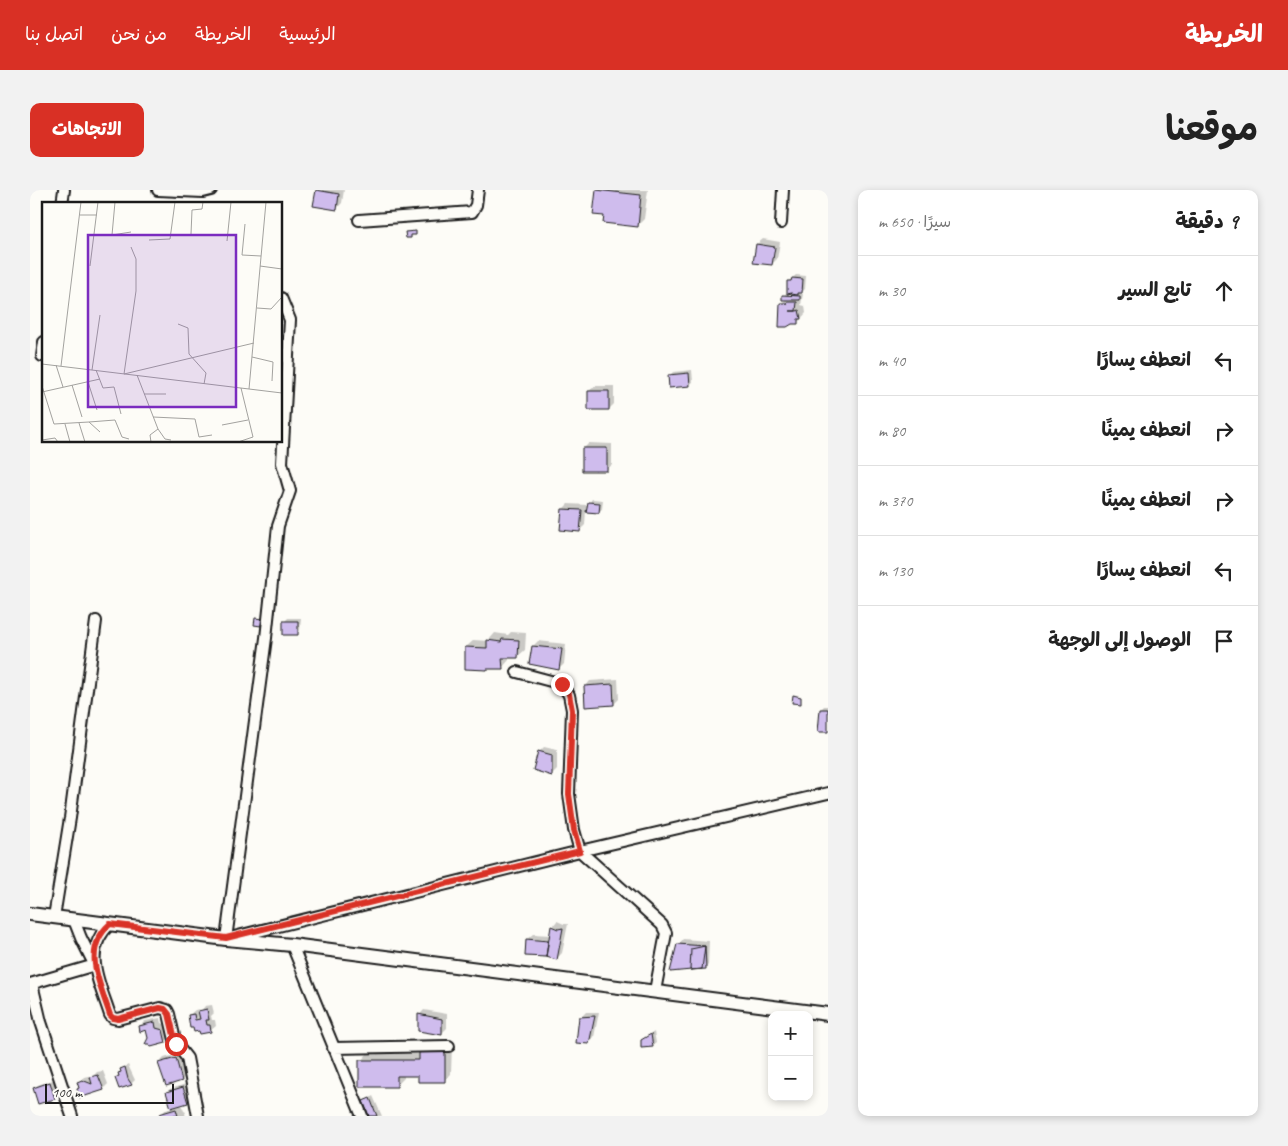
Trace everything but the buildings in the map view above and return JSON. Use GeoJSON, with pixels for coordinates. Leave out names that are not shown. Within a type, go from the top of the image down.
{"type":"FeatureCollection","features":[{"type":"Feature","properties":{"kind":"street"},"geometry":{"type":"LineString","coordinates":[[158,190],[203,192],[211,190]]}},
{"type":"Feature","properties":{"kind":"street"},"geometry":{"type":"LineString","coordinates":[[359,220],[472,212],[476,205],[478,190]]}},
{"type":"Feature","properties":{"kind":"street"},"geometry":{"type":"LineString","coordinates":[[781,223],[783,190]]}},
{"type":"Feature","properties":{"kind":"street"},"geometry":{"type":"LineString","coordinates":[[226,938],[266,638],[278,526],[290,491],[282,463],[290,320],[282,300]]}},
{"type":"Feature","properties":{"kind":"street"},"geometry":{"type":"LineString","coordinates":[[54,917],[70,818],[96,621]]}},
{"type":"Feature","properties":{"kind":"street"},"geometry":{"type":"LineString","coordinates":[[517,672],[562,684],[569,694],[572,710],[569,794],[574,830],[580,851],[662,925],[666,933],[655,991]]}},
{"type":"Feature","properties":{"kind":"street"},"geometry":{"type":"LineString","coordinates":[[226,938],[580,851],[828,793]]}},
{"type":"Feature","properties":{"kind":"street"},"geometry":{"type":"LineString","coordinates":[[30,914],[292,945],[828,1014]]}},
{"type":"Feature","properties":{"kind":"street"},"geometry":{"type":"LineString","coordinates":[[74,920],[85,948],[95,966],[110,1015],[113,1018],[118,1019],[160,1008],[168,1012],[176,1044],[187,1058],[198,1116]]}},
{"type":"Feature","properties":{"kind":"street"},"geometry":{"type":"LineString","coordinates":[[95,966],[94,947],[103,930],[110,924]]}},
{"type":"Feature","properties":{"kind":"street"},"geometry":{"type":"LineString","coordinates":[[292,945],[362,1116]]}},
{"type":"Feature","properties":{"kind":"street"},"geometry":{"type":"LineString","coordinates":[[72,1116],[41,1022],[31,984],[95,966]]}},
{"type":"Feature","properties":{"kind":"street"},"geometry":{"type":"LineString","coordinates":[[333,1048],[449,1046]]}},
{"type":"Feature","properties":{"kind":"route"},"geometry":{"type":"LineString","coordinates":[[176,1044],[169,1014],[165,1009],[160,1008],[118,1019],[110,1015],[95,966],[94,956],[94,947],[98,938],[110,924],[226,938],[580,851],[574,830],[569,794],[572,710],[569,694],[562,684]]}}]}
